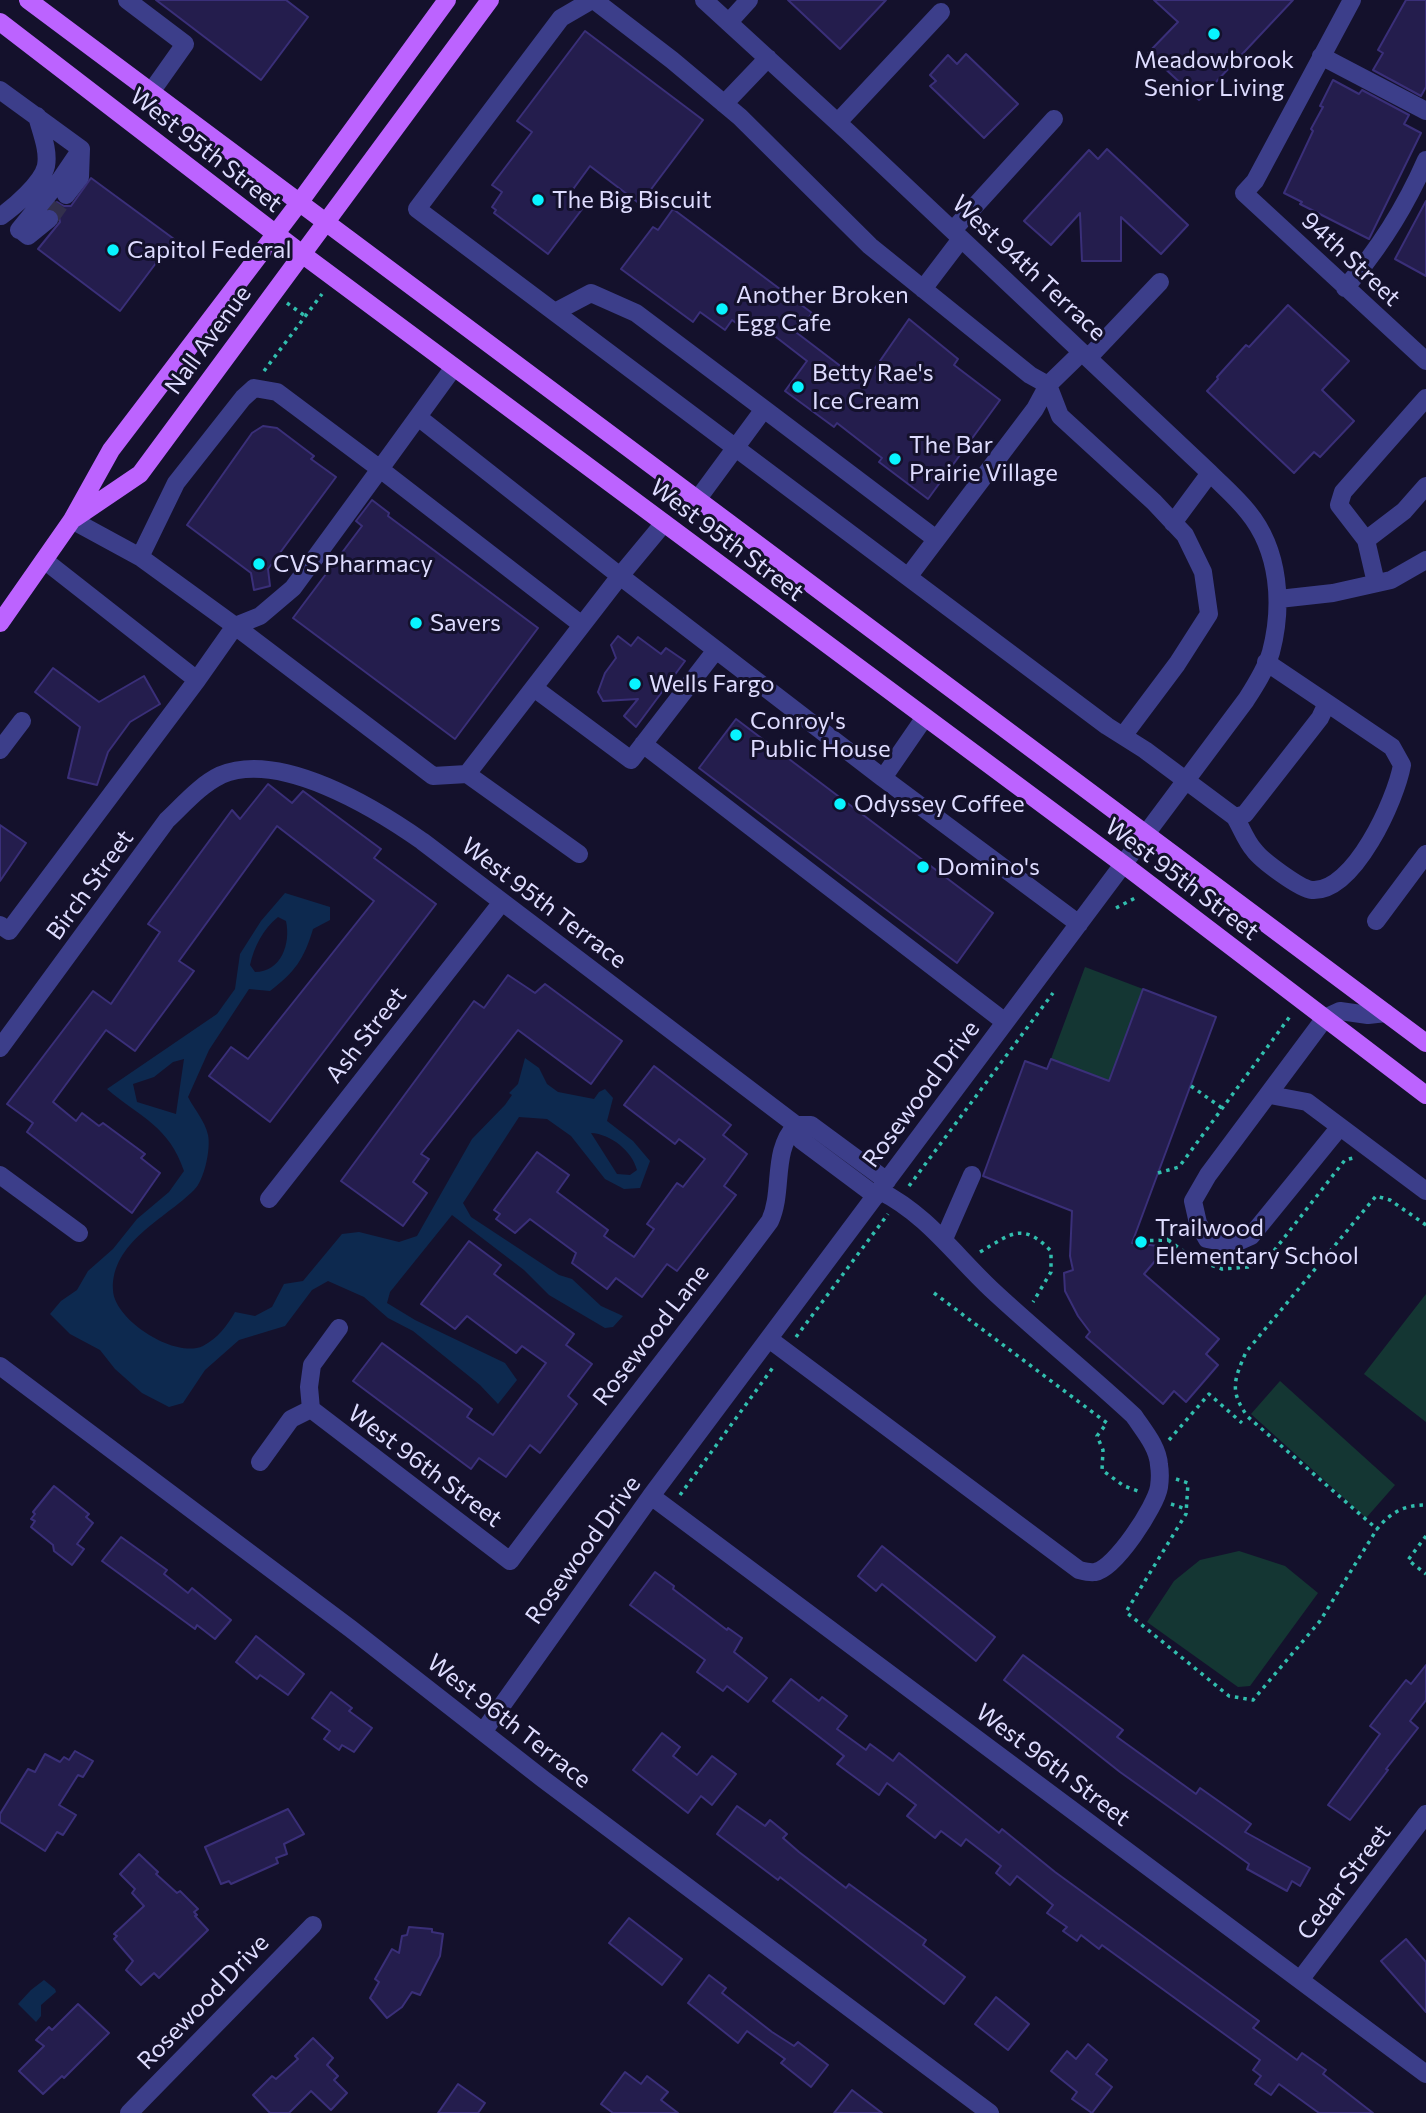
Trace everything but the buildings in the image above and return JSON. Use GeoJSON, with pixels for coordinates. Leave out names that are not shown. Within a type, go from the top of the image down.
{"type":"FeatureCollection","features":[{"type":"Feature","properties":{"kind":"main road","name":"Nall Avenue"},"geometry":{"type":"LineString","coordinates":[[0,622],[72,520],[111,450],[276,234],[447,0]]}},
{"type":"Feature","properties":{"kind":"main road","name":"Nall Avenue"},"geometry":{"type":"LineString","coordinates":[[72,520],[140,474],[490,0]]}},
{"type":"Feature","properties":{"kind":"main road","name":"West 95th Street"},"geometry":{"type":"LineString","coordinates":[[39,3],[151,92],[325,223],[1426,1043]]}},
{"type":"Feature","properties":{"kind":"main road","name":"West 95th Street"},"geometry":{"type":"LineString","coordinates":[[0,22],[302,254],[1123,864],[1426,1095]]}},
{"type":"Feature","properties":{"kind":"street"},"geometry":{"type":"LineString","coordinates":[[127,0],[185,44],[151,92]]}},
{"type":"Feature","properties":{"kind":"street"},"geometry":{"type":"LineString","coordinates":[[1123,736],[1177,664],[1209,614],[1203,572],[1185,535],[1154,502],[1060,416],[1048,385],[1030,375],[870,246],[724,104],[672,60],[593,0],[561,18],[417,209],[1123,736],[1240,816],[1254,850],[1280,871],[1309,890],[1326,889],[1349,869],[1373,841],[1399,785],[1402,765],[1392,747],[1323,711],[1266,662]]}},
{"type":"Feature","properties":{"kind":"street","name":"West 94th Terrace"},"geometry":{"type":"LineString","coordinates":[[704,0],[957,234],[1249,513],[1260,529],[1272,558],[1279,599]]}},
{"type":"Feature","properties":{"kind":"street"},"geometry":{"type":"LineString","coordinates":[[729,22],[749,0]]}},
{"type":"Feature","properties":{"kind":"street"},"geometry":{"type":"LineString","coordinates":[[1352,0],[1321,56],[1426,111]]}},
{"type":"Feature","properties":{"kind":"street"},"geometry":{"type":"LineString","coordinates":[[838,122],[941,12]]}},
{"type":"Feature","properties":{"kind":"street","name":"94th Street"},"geometry":{"type":"LineString","coordinates":[[1321,56],[1255,181],[1244,193],[1426,361]]}},
{"type":"Feature","properties":{"kind":"street"},"geometry":{"type":"LineString","coordinates":[[724,104],[768,58]]}},
{"type":"Feature","properties":{"kind":"street"},"geometry":{"type":"LineString","coordinates":[[0,90],[80,149]]}},
{"type":"Feature","properties":{"kind":"street"},"geometry":{"type":"LineString","coordinates":[[37,116],[46,152],[46,169],[21,202],[0,216],[28,236],[49,219]]}},
{"type":"Feature","properties":{"kind":"street"},"geometry":{"type":"LineString","coordinates":[[923,289],[957,234],[1054,119]]}},
{"type":"Feature","properties":{"kind":"street"},"geometry":{"type":"LineString","coordinates":[[66,195],[80,177],[80,149]]}},
{"type":"Feature","properties":{"kind":"street"},"geometry":{"type":"LineString","coordinates":[[19,230],[35,214],[80,149]]}},
{"type":"Feature","properties":{"kind":"street"},"geometry":{"type":"LineString","coordinates":[[1345,288],[1385,239],[1410,196],[1426,160]]}},
{"type":"Feature","properties":{"kind":"street"},"geometry":{"type":"LineString","coordinates":[[908,577],[1035,409],[1048,385],[1085,355],[1160,282]]}},
{"type":"Feature","properties":{"kind":"street"},"geometry":{"type":"LineString","coordinates":[[555,312],[591,293],[635,313],[936,539]]}},
{"type":"Feature","properties":{"kind":"street"},"geometry":{"type":"LineString","coordinates":[[3,933],[197,680],[235,626],[260,615],[293,588],[454,367]]}},
{"type":"Feature","properties":{"kind":"street"},"geometry":{"type":"LineString","coordinates":[[140,557],[176,482],[254,388],[277,392],[582,625]]}},
{"type":"Feature","properties":{"kind":"street"},"geometry":{"type":"LineString","coordinates":[[697,500],[764,409]]}},
{"type":"Feature","properties":{"kind":"street"},"geometry":{"type":"LineString","coordinates":[[1376,583],[1366,540],[1339,505],[1343,492],[1423,409]]}},
{"type":"Feature","properties":{"kind":"street"},"geometry":{"type":"LineString","coordinates":[[418,417],[716,650],[1079,924]]}},
{"type":"Feature","properties":{"kind":"street"},"geometry":{"type":"LineString","coordinates":[[1174,523],[1210,473]]}},
{"type":"Feature","properties":{"kind":"street"},"geometry":{"type":"LineString","coordinates":[[1366,540],[1404,510],[1426,486]]}},
{"type":"Feature","properties":{"kind":"street"},"geometry":{"type":"LineString","coordinates":[[72,520],[140,557],[433,776],[467,774],[579,854]]}},
{"type":"Feature","properties":{"kind":"street"},"geometry":{"type":"LineString","coordinates":[[467,774],[664,523]]}},
{"type":"Feature","properties":{"kind":"street"},"geometry":{"type":"LineString","coordinates":[[44,560],[197,680]]}},
{"type":"Feature","properties":{"kind":"street"},"geometry":{"type":"LineString","coordinates":[[1279,599],[1333,593],[1391,580],[1426,560]]}},
{"type":"Feature","properties":{"kind":"street","name":"Rosewood Drive"},"geometry":{"type":"LineString","coordinates":[[484,1732],[651,1496],[1246,701],[1258,682],[1270,653],[1279,599]]}},
{"type":"Feature","properties":{"kind":"street"},"geometry":{"type":"LineString","coordinates":[[534,688],[631,760],[716,650]]}},
{"type":"Feature","properties":{"kind":"street"},"geometry":{"type":"LineString","coordinates":[[1240,816],[1323,711]]}},
{"type":"Feature","properties":{"kind":"street"},"geometry":{"type":"LineString","coordinates":[[883,778],[925,717]]}},
{"type":"Feature","properties":{"kind":"street"},"geometry":{"type":"LineString","coordinates":[[0,750],[22,721]]}},
{"type":"Feature","properties":{"kind":"street"},"geometry":{"type":"LineString","coordinates":[[643,744],[1006,1022]]}},
{"type":"Feature","properties":{"kind":"street","name":"West 95th Terrace"},"geometry":{"type":"LineString","coordinates":[[238,771],[262,770],[308,780],[399,825],[796,1125],[811,1125],[881,1189],[900,1201],[944,1239],[990,1288],[1134,1416],[1152,1442],[1159,1461],[1159,1487],[1152,1506],[1116,1558],[1093,1573],[1079,1570],[769,1339]]}},
{"type":"Feature","properties":{"kind":"street","name":"Birch Street"},"geometry":{"type":"LineString","coordinates":[[0,1048],[167,820],[201,788],[222,775],[238,771]]}},
{"type":"Feature","properties":{"kind":"street"},"geometry":{"type":"LineString","coordinates":[[1377,921],[1426,854]]}},
{"type":"Feature","properties":{"kind":"street","name":"Ash Street"},"geometry":{"type":"LineString","coordinates":[[269,1199],[502,902]]}},
{"type":"Feature","properties":{"kind":"street"},"geometry":{"type":"LineString","coordinates":[[1339,1128],[1251,1236],[1233,1244],[1207,1239],[1198,1223],[1194,1201],[1208,1175],[1325,1018],[1340,1011],[1368,1015],[1386,1013]]}},
{"type":"Feature","properties":{"kind":"street"},"geometry":{"type":"LineString","coordinates":[[1270,1095],[1307,1102],[1426,1191]]}},
{"type":"Feature","properties":{"kind":"street","name":"Rosewood Lane"},"geometry":{"type":"LineString","coordinates":[[510,1561],[597,1444],[676,1348],[770,1221],[777,1198],[782,1149],[787,1135],[796,1125]]}},
{"type":"Feature","properties":{"kind":"street"},"geometry":{"type":"LineString","coordinates":[[0,1175],[79,1233]]}},
{"type":"Feature","properties":{"kind":"street"},"geometry":{"type":"LineString","coordinates":[[944,1239],[972,1175]]}},
{"type":"Feature","properties":{"kind":"street"},"geometry":{"type":"LineString","coordinates":[[260,1462],[291,1419],[311,1409],[309,1387],[313,1365],[339,1328]]}},
{"type":"Feature","properties":{"kind":"street","name":"West 96th Terrace"},"geometry":{"type":"LineString","coordinates":[[0,1366],[990,2113]]}},
{"type":"Feature","properties":{"kind":"street","name":"West 96th Street"},"geometry":{"type":"LineString","coordinates":[[311,1409],[510,1561]]}},
{"type":"Feature","properties":{"kind":"street","name":"West 96th Street"},"geometry":{"type":"LineString","coordinates":[[651,1496],[1426,2074]]}},
{"type":"Feature","properties":{"kind":"street","name":"Cedar Street"},"geometry":{"type":"LineString","coordinates":[[1300,1980],[1426,1814]]}},
{"type":"Feature","properties":{"kind":"street","name":"Rosewood Drive"},"geometry":{"type":"LineString","coordinates":[[129,2113],[313,1925]]}},
{"type":"Feature","properties":{"kind":"path"},"geometry":{"type":"LineString","coordinates":[[263,372],[322,294]]}},
{"type":"Feature","properties":{"kind":"path"},"geometry":{"type":"LineString","coordinates":[[283,300],[305,316]]}},
{"type":"Feature","properties":{"kind":"path"},"geometry":{"type":"LineString","coordinates":[[1158,1173],[1179,1167],[1292,1013]]}},
{"type":"Feature","properties":{"kind":"path"},"geometry":{"type":"LineString","coordinates":[[1191,1086],[1222,1108]]}},
{"type":"Feature","properties":{"kind":"path"},"geometry":{"type":"LineString","coordinates":[[1133,1241],[1168,1240],[1194,1259],[1222,1269],[1248,1267],[1273,1252],[1345,1160],[1356,1157]]}},
{"type":"Feature","properties":{"kind":"path"},"geometry":{"type":"LineString","coordinates":[[1179,1167],[1184,1171]]}},
{"type":"Feature","properties":{"kind":"path"},"geometry":{"type":"LineString","coordinates":[[1377,1529],[1248,1417],[1237,1402],[1235,1378],[1246,1352],[1376,1196],[1390,1200],[1426,1225]]}},
{"type":"Feature","properties":{"kind":"path"},"geometry":{"type":"LineString","coordinates":[[1168,1240],[1180,1222]]}},
{"type":"Feature","properties":{"kind":"path"},"geometry":{"type":"LineString","coordinates":[[975,1255],[1014,1233],[1036,1236],[1051,1251],[1051,1272],[1029,1310]]}},
{"type":"Feature","properties":{"kind":"path"},"geometry":{"type":"LineString","coordinates":[[934,1293],[1107,1423],[1097,1436],[1103,1450],[1102,1470],[1124,1486],[1142,1492]]}},
{"type":"Feature","properties":{"kind":"path"},"geometry":{"type":"LineString","coordinates":[[773,1368],[779,1370]]}},
{"type":"Feature","properties":{"kind":"path"},"geometry":{"type":"LineString","coordinates":[[1163,1447],[1209,1394],[1242,1423]]}},
{"type":"Feature","properties":{"kind":"path"},"geometry":{"type":"LineString","coordinates":[[1183,1481],[1188,1483],[1186,1514],[1126,1612],[1229,1696],[1253,1700],[1320,1621],[1377,1529],[1388,1516],[1404,1507],[1426,1505]]}},
{"type":"Feature","properties":{"kind":"path"},"geometry":{"type":"LineString","coordinates":[[1426,1536],[1408,1560],[1426,1574]]}},
{"type":"Feature","properties":{"kind":"green space"},"geometry":{"type":"Polygon","coordinates":[[[1085,967],[1143,989],[1109,1081],[1051,1059],[1085,967]]]}},
{"type":"Feature","properties":{"kind":"green space"},"geometry":{"type":"Polygon","coordinates":[[[1426,1294],[1426,1422],[1364,1374],[1426,1294]]]}},
{"type":"Feature","properties":{"kind":"green space"},"geometry":{"type":"Polygon","coordinates":[[[1280,1381],[1395,1485],[1366,1518],[1251,1414],[1280,1381]]]}},
{"type":"Feature","properties":{"kind":"green space"},"geometry":{"type":"Polygon","coordinates":[[[1239,1551],[1285,1566],[1318,1593],[1250,1686],[1238,1687],[1147,1622],[1174,1581],[1200,1560],[1239,1551]]]}},
{"type":"Feature","properties":{"kind":"water"},"geometry":{"type":"Polygon","coordinates":[[[285,893],[330,907],[330,920],[313,929],[302,957],[292,971],[270,991],[249,989],[209,1050],[188,1097],[207,1130],[208,1148],[204,1172],[198,1186],[142,1233],[121,1258],[115,1273],[113,1290],[116,1302],[135,1324],[148,1334],[162,1342],[191,1349],[203,1346],[213,1339],[235,1312],[255,1316],[272,1307],[284,1284],[303,1281],[342,1234],[359,1232],[399,1242],[417,1236],[472,1139],[512,1095],[509,1093],[518,1084],[525,1058],[539,1068],[547,1084],[558,1092],[594,1099],[605,1089],[613,1098],[607,1121],[633,1141],[650,1161],[640,1188],[624,1189],[605,1179],[571,1136],[547,1119],[519,1117],[463,1203],[471,1217],[559,1275],[572,1279],[601,1306],[623,1316],[613,1327],[605,1328],[549,1295],[524,1270],[452,1215],[390,1292],[387,1303],[415,1320],[505,1363],[517,1380],[498,1404],[480,1385],[413,1331],[388,1318],[364,1297],[328,1281],[312,1290],[285,1326],[239,1340],[205,1370],[183,1403],[169,1407],[142,1393],[115,1369],[100,1350],[70,1334],[50,1314],[61,1301],[77,1290],[88,1271],[113,1249],[137,1219],[169,1192],[184,1171],[178,1156],[162,1133],[107,1089],[217,1014],[235,989],[240,954],[261,921],[285,893]],[[278,917],[257,945],[250,965],[255,972],[272,967],[282,955],[287,930],[286,921],[278,917]],[[184,1059],[173,1062],[154,1077],[133,1084],[137,1102],[176,1114],[184,1059]],[[591,1133],[617,1174],[630,1175],[637,1170],[631,1156],[613,1140],[591,1133]]]}},
{"type":"Feature","properties":{"kind":"water"},"geometry":{"type":"Polygon","coordinates":[[[44,1980],[56,1992],[41,2005],[41,2016],[36,2022],[18,2004],[44,1980]]]}},
{"type":"Feature","properties":{"kind":"tunnel"},"geometry":{"type":"LineString","coordinates":[[49,219],[66,195]]}},
{"type":"Feature","properties":{"kind":"place","name":"Meadowbrook Senior Living"},"geometry":{"type":"Point","coordinates":[1214,34]}},
{"type":"Feature","properties":{"kind":"place","name":"The Big Biscuit"},"geometry":{"type":"Point","coordinates":[538,200]}},
{"type":"Feature","properties":{"kind":"place","name":"Capitol Federal"},"geometry":{"type":"Point","coordinates":[113,250]}},
{"type":"Feature","properties":{"kind":"place","name":"Another Broken Egg Cafe"},"geometry":{"type":"Point","coordinates":[722,309]}},
{"type":"Feature","properties":{"kind":"place","name":"Betty Rae's Ice Cream"},"geometry":{"type":"Point","coordinates":[798,387]}},
{"type":"Feature","properties":{"kind":"place","name":"The Bar Prairie Village"},"geometry":{"type":"Point","coordinates":[895,459]}},
{"type":"Feature","properties":{"kind":"place","name":"CVS Pharmacy"},"geometry":{"type":"Point","coordinates":[259,564]}},
{"type":"Feature","properties":{"kind":"place","name":"Savers"},"geometry":{"type":"Point","coordinates":[416,623]}},
{"type":"Feature","properties":{"kind":"place","name":"Wells Fargo"},"geometry":{"type":"Point","coordinates":[635,684]}},
{"type":"Feature","properties":{"kind":"place","name":"Conroy's Public House"},"geometry":{"type":"Point","coordinates":[736,735]}},
{"type":"Feature","properties":{"kind":"place","name":"Odyssey Coffee"},"geometry":{"type":"Point","coordinates":[840,804]}},
{"type":"Feature","properties":{"kind":"place","name":"Domino's"},"geometry":{"type":"Point","coordinates":[923,867]}},
{"type":"Feature","properties":{"kind":"place","name":"Trailwood Elementary School"},"geometry":{"type":"Point","coordinates":[1141,1242]}}]}
